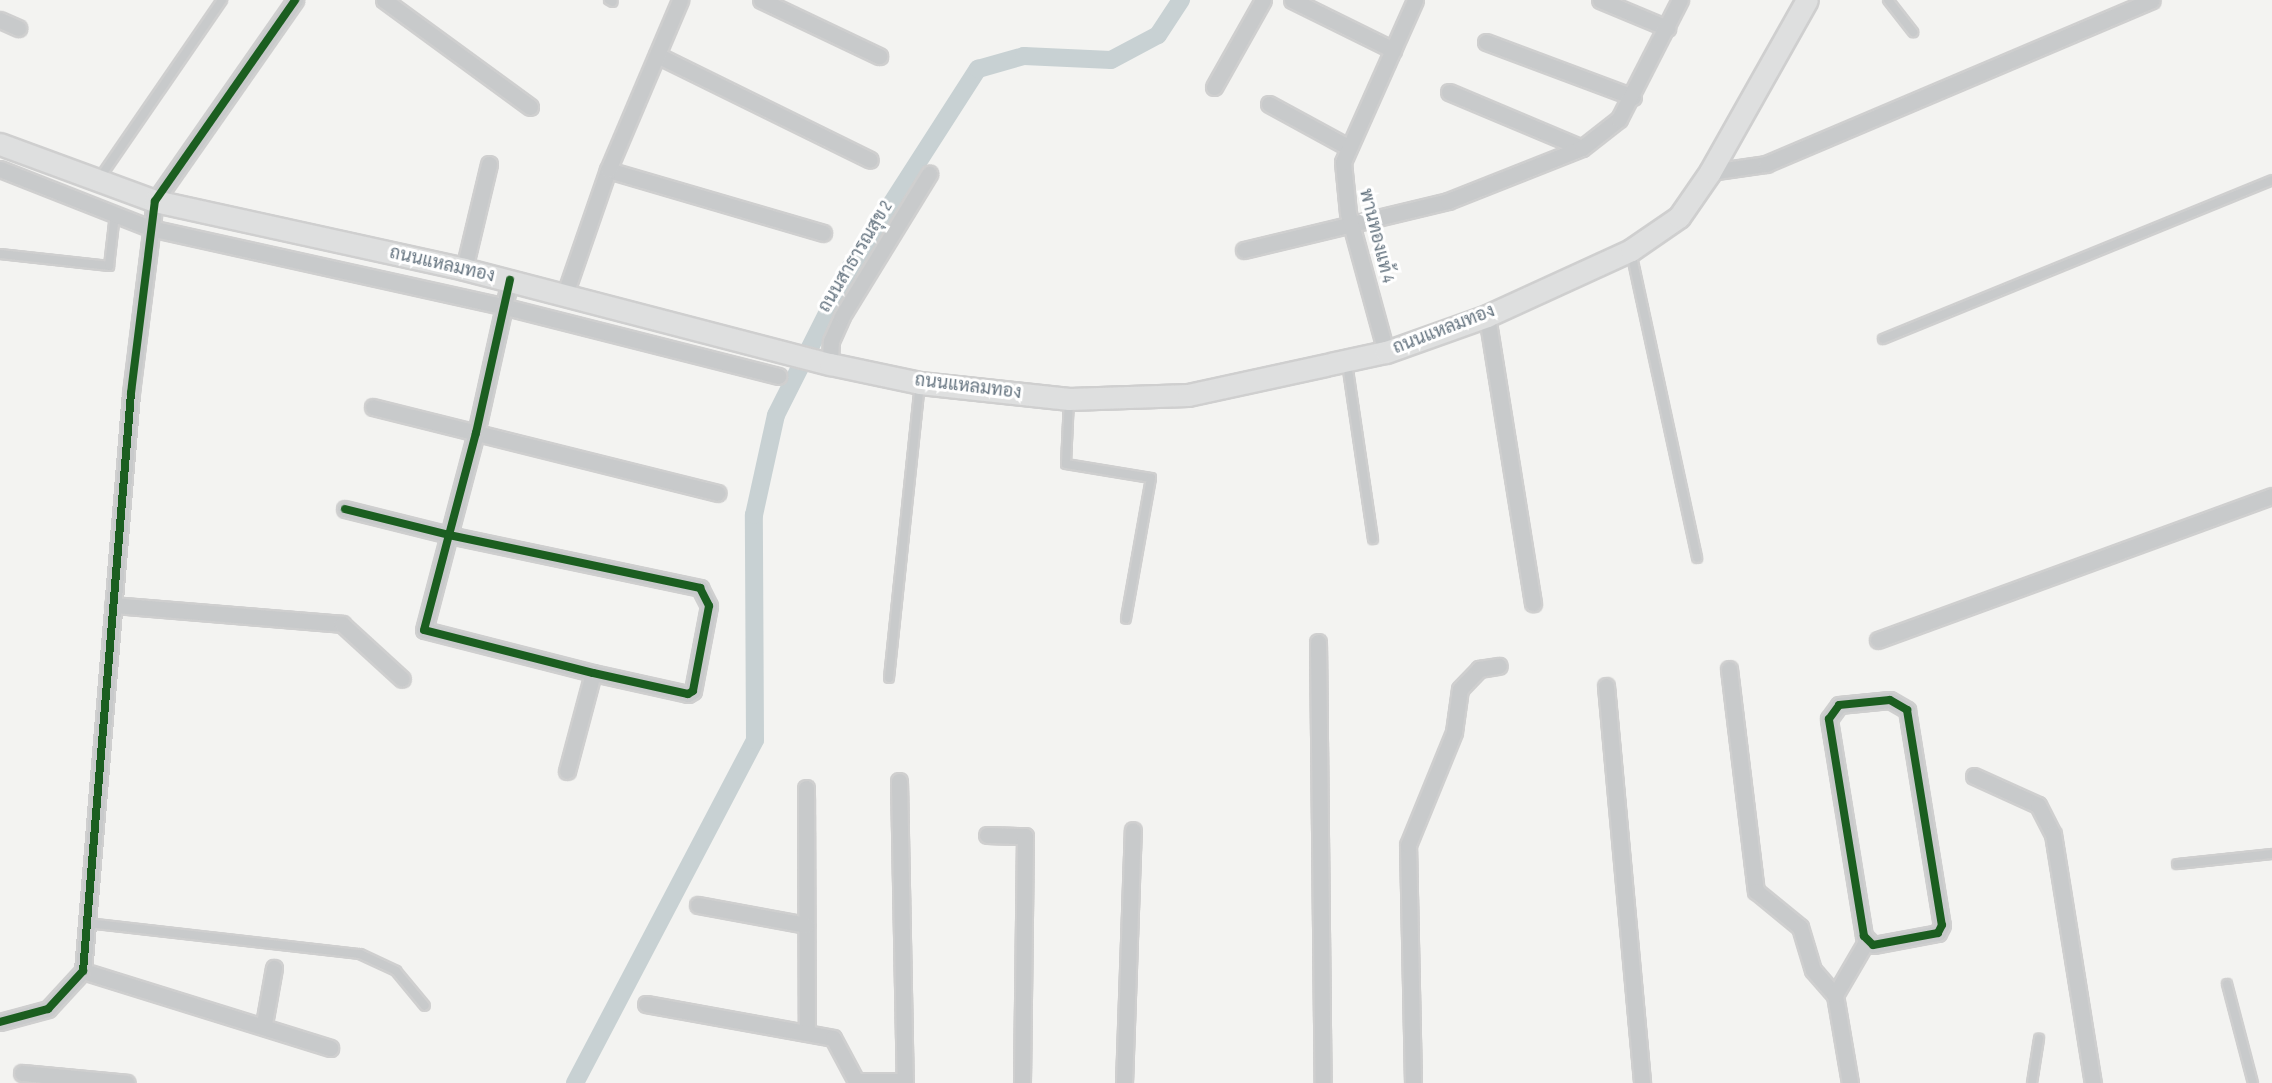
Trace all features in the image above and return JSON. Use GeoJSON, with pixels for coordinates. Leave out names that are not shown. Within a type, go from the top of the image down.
{"type":"FeatureCollection","features":[{"type":"Feature","properties":{"kind":"main road","name":"ถนนแหลมทอง"},"geometry":{"type":"LineString","coordinates":[[0,144],[155,201],[510,280],[823,363],[920,383],[1069,399],[1188,395],[1386,352],[1487,316],[1631,250],[1679,217],[1710,172],[1807,0]]}},
{"type":"Feature","properties":{"kind":"street"},"geometry":{"type":"LineString","coordinates":[[0,1022],[48,1009],[83,971],[113,605],[150,228],[155,201],[295,0]]}},
{"type":"Feature","properties":{"kind":"street"},"geometry":{"type":"LineString","coordinates":[[384,0],[530,107]]}},
{"type":"Feature","properties":{"kind":"street"},"geometry":{"type":"LineString","coordinates":[[566,294],[608,170],[680,0]]}},
{"type":"Feature","properties":{"kind":"street"},"geometry":{"type":"LineString","coordinates":[[761,0],[879,56]]}},
{"type":"Feature","properties":{"kind":"street"},"geometry":{"type":"LineString","coordinates":[[1215,87],[1263,0]]}},
{"type":"Feature","properties":{"kind":"street"},"geometry":{"type":"LineString","coordinates":[[1292,0],[1393,50]]}},
{"type":"Feature","properties":{"kind":"street","name":"พานทองแท้ 4"},"geometry":{"type":"LineString","coordinates":[[1386,352],[1352,225],[1344,184],[1346,146],[1415,0]]}},
{"type":"Feature","properties":{"kind":"street"},"geometry":{"type":"LineString","coordinates":[[1600,0],[1667,28]]}},
{"type":"Feature","properties":{"kind":"street"},"geometry":{"type":"LineString","coordinates":[[1244,250],[1448,201],[1582,148],[1619,119],[1633,97],[1680,0]]}},
{"type":"Feature","properties":{"kind":"street"},"geometry":{"type":"LineString","coordinates":[[1710,172],[1766,164],[2152,0]]}},
{"type":"Feature","properties":{"kind":"street"},"geometry":{"type":"LineString","coordinates":[[0,20],[18,28]]}},
{"type":"Feature","properties":{"kind":"street"},"geometry":{"type":"LineString","coordinates":[[1486,42],[1633,97]]}},
{"type":"Feature","properties":{"kind":"street"},"geometry":{"type":"LineString","coordinates":[[657,55],[870,160]]}},
{"type":"Feature","properties":{"kind":"street"},"geometry":{"type":"LineString","coordinates":[[1449,92],[1582,148]]}},
{"type":"Feature","properties":{"kind":"street"},"geometry":{"type":"LineString","coordinates":[[1269,104],[1346,146]]}},
{"type":"Feature","properties":{"kind":"street"},"geometry":{"type":"LineString","coordinates":[[464,269],[489,164]]}},
{"type":"Feature","properties":{"kind":"street"},"geometry":{"type":"LineString","coordinates":[[0,169],[150,228],[506,307],[778,376]]}},
{"type":"Feature","properties":{"kind":"street"},"geometry":{"type":"LineString","coordinates":[[608,170],[823,233]]}},
{"type":"Feature","properties":{"kind":"street","name":"ถนนสาธารณสุข 2"},"geometry":{"type":"LineString","coordinates":[[823,363],[842,316],[929,174]]}},
{"type":"Feature","properties":{"kind":"street"},"geometry":{"type":"LineString","coordinates":[[345,509],[449,536],[707,594],[693,691],[688,694],[592,673],[424,630],[449,536],[476,434],[506,307],[510,280]]}},
{"type":"Feature","properties":{"kind":"street"},"geometry":{"type":"LineString","coordinates":[[1487,316],[1533,603]]}},
{"type":"Feature","properties":{"kind":"street"},"geometry":{"type":"LineString","coordinates":[[374,406],[476,434],[717,493]]}},
{"type":"Feature","properties":{"kind":"street"},"geometry":{"type":"LineString","coordinates":[[1878,640],[2272,496]]}},
{"type":"Feature","properties":{"kind":"street"},"geometry":{"type":"LineString","coordinates":[[113,605],[342,624],[402,679]]}},
{"type":"Feature","properties":{"kind":"street"},"geometry":{"type":"LineString","coordinates":[[1318,642],[1323,1083]]}},
{"type":"Feature","properties":{"kind":"street"},"geometry":{"type":"LineString","coordinates":[[1413,1083],[1408,845],[1454,732],[1460,689],[1479,669],[1498,666]]}},
{"type":"Feature","properties":{"kind":"street"},"geometry":{"type":"LineString","coordinates":[[1729,669],[1756,891],[1800,927],[1813,970],[1835,994],[1850,1083]]}},
{"type":"Feature","properties":{"kind":"street"},"geometry":{"type":"LineString","coordinates":[[567,771],[592,673]]}},
{"type":"Feature","properties":{"kind":"street"},"geometry":{"type":"LineString","coordinates":[[1606,687],[1642,1083]]}},
{"type":"Feature","properties":{"kind":"street"},"geometry":{"type":"LineString","coordinates":[[1835,994],[1866,942],[1829,719],[1839,705],[1890,700],[1907,710],[1942,925],[1938,933],[1866,942]]}},
{"type":"Feature","properties":{"kind":"street"},"geometry":{"type":"LineString","coordinates":[[1974,776],[2038,806],[2053,834],[2093,1083]]}},
{"type":"Feature","properties":{"kind":"street"},"geometry":{"type":"LineString","coordinates":[[646,1004],[833,1038],[857,1082],[905,1082],[899,781]]}},
{"type":"Feature","properties":{"kind":"street"},"geometry":{"type":"LineString","coordinates":[[806,788],[807,1033]]}},
{"type":"Feature","properties":{"kind":"street"},"geometry":{"type":"LineString","coordinates":[[1124,1083],[1134,830]]}},
{"type":"Feature","properties":{"kind":"street"},"geometry":{"type":"LineString","coordinates":[[987,835],[1025,836],[1022,1083]]}},
{"type":"Feature","properties":{"kind":"street"},"geometry":{"type":"LineString","coordinates":[[698,905],[806,925]]}},
{"type":"Feature","properties":{"kind":"street"},"geometry":{"type":"LineString","coordinates":[[264,1024],[274,968]]}},
{"type":"Feature","properties":{"kind":"street"},"geometry":{"type":"LineString","coordinates":[[83,971],[264,1024],[330,1048]]}},
{"type":"Feature","properties":{"kind":"street"},"geometry":{"type":"LineString","coordinates":[[22,1073],[127,1083]]}},
{"type":"Feature","properties":{"kind":"lane"},"geometry":{"type":"LineString","coordinates":[[98,181],[222,0]]}},
{"type":"Feature","properties":{"kind":"lane"},"geometry":{"type":"LineString","coordinates":[[1888,0],[1913,32]]}},
{"type":"Feature","properties":{"kind":"lane"},"geometry":{"type":"LineString","coordinates":[[1883,339],[2272,180]]}},
{"type":"Feature","properties":{"kind":"lane"},"geometry":{"type":"LineString","coordinates":[[0,254],[109,266],[115,214]]}},
{"type":"Feature","properties":{"kind":"lane"},"geometry":{"type":"LineString","coordinates":[[1631,250],[1697,558]]}},
{"type":"Feature","properties":{"kind":"lane"},"geometry":{"type":"LineString","coordinates":[[1346,361],[1374,539]]}},
{"type":"Feature","properties":{"kind":"lane"},"geometry":{"type":"LineString","coordinates":[[889,678],[920,383]]}},
{"type":"Feature","properties":{"kind":"lane"},"geometry":{"type":"LineString","coordinates":[[1069,399],[1066,464],[1151,478],[1126,619]]}},
{"type":"Feature","properties":{"kind":"lane"},"geometry":{"type":"LineString","coordinates":[[2177,864],[2272,854]]}},
{"type":"Feature","properties":{"kind":"lane"},"geometry":{"type":"LineString","coordinates":[[87,923],[360,954],[396,971],[425,1006]]}},
{"type":"Feature","properties":{"kind":"lane"},"geometry":{"type":"LineString","coordinates":[[2227,984],[2253,1083]]}},
{"type":"Feature","properties":{"kind":"lane"},"geometry":{"type":"LineString","coordinates":[[2032,1083],[2039,1039]]}},
{"type":"Feature","properties":{"kind":"waterway"},"geometry":{"type":"LineString","coordinates":[[575,1083],[755,740],[754,515],[776,415],[850,268],[978,69],[1024,56],[1111,60],[1158,35],[1181,0]]}},
{"type":"Feature","properties":{"kind":"cycle path"},"geometry":{"type":"LineString","coordinates":[[0,1022],[48,1009],[83,971],[131,393],[155,201],[295,0]]}},
{"type":"Feature","properties":{"kind":"cycle path"},"geometry":{"type":"LineString","coordinates":[[345,509],[449,535],[700,588],[709,606],[693,691],[688,694],[593,673],[424,630],[449,535],[476,433],[510,280]]}},
{"type":"Feature","properties":{"kind":"cycle path"},"geometry":{"type":"LineString","coordinates":[[1890,700],[1907,710],[1942,925],[1938,933],[1873,945],[1864,936],[1829,719],[1839,705],[1890,700]]}}]}
